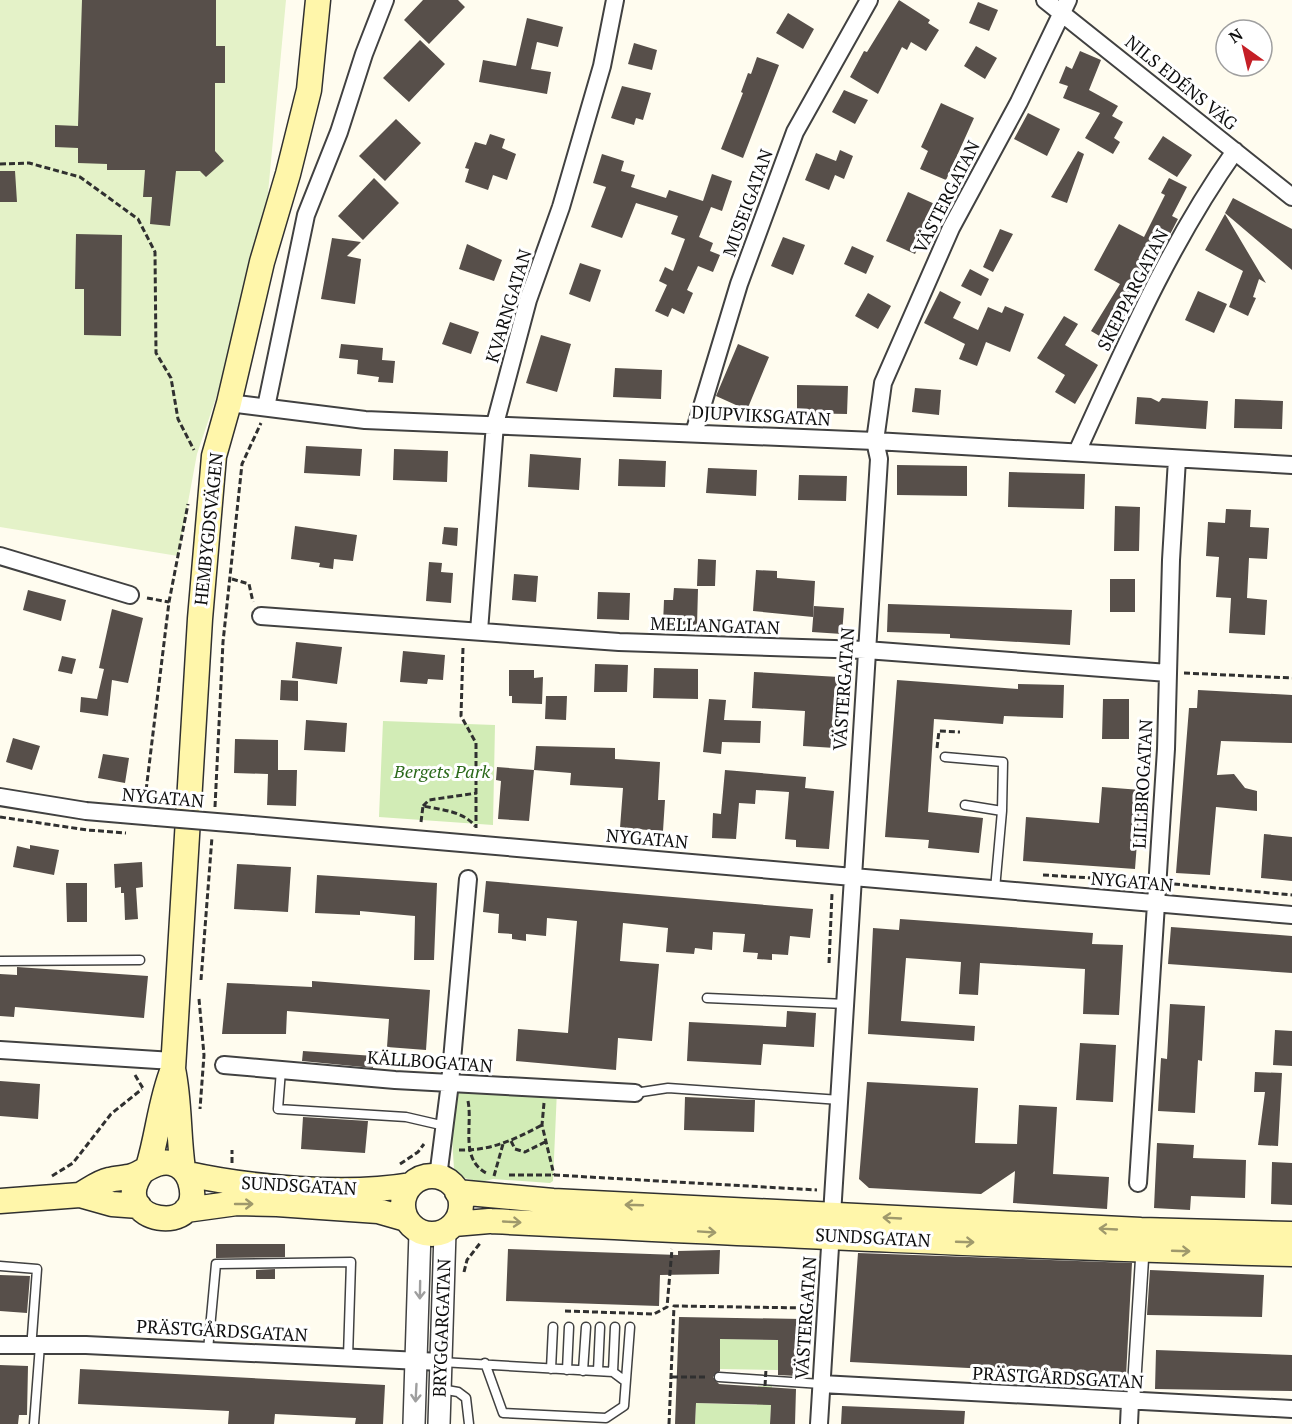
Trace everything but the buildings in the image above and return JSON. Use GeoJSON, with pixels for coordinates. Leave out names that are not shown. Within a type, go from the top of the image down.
{"type":"FeatureCollection","features":[{"type":"Feature","properties":{"kind":"main road","name":"HEMBYGDSVÄGEN"},"geometry":{"type":"LineString","coordinates":[[185,1172],[179,1143],[179,1098],[173,1065],[200,619],[214,456],[230,403],[262,262],[309,90],[318,0]]}},
{"type":"Feature","properties":{"kind":"main road","name":"HEMBYGDSVÄGEN"},"geometry":{"type":"LineString","coordinates":[[145,1170],[155,1146],[162,1097],[173,1065]]}},
{"type":"Feature","properties":{"kind":"main road","name":"SUNDSGATAN"},"geometry":{"type":"LineString","coordinates":[[80,1195],[109,1180],[170,1163],[185,1172],[242,1184],[354,1189],[411,1185],[423,1178],[438,1177]]}},
{"type":"Feature","properties":{"kind":"main road"},"geometry":{"type":"LineString","coordinates":[[139,1206],[135,1186],[145,1170]]}},
{"type":"Feature","properties":{"kind":"main road"},"geometry":{"type":"LineString","coordinates":[[185,1172],[192,1197],[186,1210]]}},
{"type":"Feature","properties":{"kind":"main road"},"geometry":{"type":"LineString","coordinates":[[438,1177],[453,1184],[457,1192],[460,1205],[450,1228]]}},
{"type":"Feature","properties":{"kind":"main road"},"geometry":{"type":"LineString","coordinates":[[411,1185],[404,1198],[413,1225]]}},
{"type":"Feature","properties":{"kind":"main road","name":"SUNDSGATAN"},"geometry":{"type":"LineString","coordinates":[[457,1192],[493,1185],[553,1201],[1142,1250],[1292,1254]]}},
{"type":"Feature","properties":{"kind":"main road","name":"SUNDSGATAN"},"geometry":{"type":"LineString","coordinates":[[0,1201],[80,1195],[112,1203],[139,1206],[149,1216],[166,1220],[186,1210],[237,1203],[277,1204],[378,1211],[413,1225],[450,1228],[489,1221],[746,1234],[832,1225],[1292,1234]]}},
{"type":"Feature","properties":{"kind":"street"},"geometry":{"type":"LineString","coordinates":[[266,407],[306,215],[339,132],[364,54],[385,0]]}},
{"type":"Feature","properties":{"kind":"street","name":"KVARNGATAN"},"geometry":{"type":"LineString","coordinates":[[472,631],[495,424],[528,300],[561,207],[602,66],[615,0]]}},
{"type":"Feature","properties":{"kind":"street","name":"MUSEIGATAN"},"geometry":{"type":"LineString","coordinates":[[694,433],[740,284],[795,132],[869,0]]}},
{"type":"Feature","properties":{"kind":"street","name":"NILS EDÉNS VÄG"},"geometry":{"type":"LineString","coordinates":[[1045,0],[1065,6],[1292,197]]}},
{"type":"Feature","properties":{"kind":"street","name":"VÄSTERGATAN"},"geometry":{"type":"LineString","coordinates":[[819,1424],[879,459],[875,441],[883,383],[951,228],[1019,102],[1065,6]]}},
{"type":"Feature","properties":{"kind":"street","name":"SKEPPARGATAN"},"geometry":{"type":"LineString","coordinates":[[1077,452],[1132,331],[1200,200],[1235,151]]}},
{"type":"Feature","properties":{"kind":"street","name":"DJUPVIKSGATAN"},"geometry":{"type":"LineString","coordinates":[[230,403],[365,420],[875,441],[1292,465]]}},
{"type":"Feature","properties":{"kind":"street","name":"LILLBROGATAN"},"geometry":{"type":"LineString","coordinates":[[1138,1183],[1154,904],[1166,749],[1177,459]]}},
{"type":"Feature","properties":{"kind":"street"},"geometry":{"type":"LineString","coordinates":[[0,556],[130,595]]}},
{"type":"Feature","properties":{"kind":"street","name":"MELLANGATAN"},"geometry":{"type":"LineString","coordinates":[[261,616],[619,642],[866,650],[1168,672]]}},
{"type":"Feature","properties":{"kind":"street","name":"NYGATAN"},"geometry":{"type":"LineString","coordinates":[[0,797],[86,811],[155,811],[241,824],[852,875],[1292,915]]}},
{"type":"Feature","properties":{"kind":"street"},"geometry":{"type":"LineString","coordinates":[[438,1177],[450,1083],[468,879]]}},
{"type":"Feature","properties":{"kind":"street"},"geometry":{"type":"LineString","coordinates":[[0,1050],[173,1065]]}},
{"type":"Feature","properties":{"kind":"street","name":"KÄLLBOGATAN"},"geometry":{"type":"LineString","coordinates":[[224,1065],[450,1083],[635,1093]]}},
{"type":"Feature","properties":{"kind":"street","name":"BRYGGARGATAN"},"geometry":{"type":"LineString","coordinates":[[413,1225],[418,1362],[414,1424]]}},
{"type":"Feature","properties":{"kind":"street","name":"BRYGGARGATAN"},"geometry":{"type":"LineString","coordinates":[[440,1424],[441,1362],[450,1228]]}},
{"type":"Feature","properties":{"kind":"street"},"geometry":{"type":"LineString","coordinates":[[1129,1424],[1142,1259]]}},
{"type":"Feature","properties":{"kind":"street","name":"PRÄSTGÅRDSGATAN"},"geometry":{"type":"LineString","coordinates":[[0,1346],[36,1341],[441,1362]]}},
{"type":"Feature","properties":{"kind":"street","name":"PRÄSTGÅRDSGATAN"},"geometry":{"type":"LineString","coordinates":[[821,1384],[1292,1409]]}},
{"type":"Feature","properties":{"kind":"lane"},"geometry":{"type":"LineString","coordinates":[[945,757],[1003,762],[1002,811],[995,889]]}},
{"type":"Feature","properties":{"kind":"lane"},"geometry":{"type":"LineString","coordinates":[[965,805],[1002,811]]}},
{"type":"Feature","properties":{"kind":"lane"},"geometry":{"type":"LineString","coordinates":[[0,961],[140,960]]}},
{"type":"Feature","properties":{"kind":"lane"},"geometry":{"type":"LineString","coordinates":[[707,998],[846,1004]]}},
{"type":"Feature","properties":{"kind":"lane"},"geometry":{"type":"LineString","coordinates":[[281,1070],[278,1109],[395,1116],[445,1126]]}},
{"type":"Feature","properties":{"kind":"lane"},"geometry":{"type":"LineString","coordinates":[[635,1093],[668,1088],[840,1100]]}},
{"type":"Feature","properties":{"kind":"lane"},"geometry":{"type":"LineString","coordinates":[[208,1350],[216,1264],[351,1262],[348,1357]]}},
{"type":"Feature","properties":{"kind":"lane"},"geometry":{"type":"LineString","coordinates":[[0,1266],[37,1269],[34,1424]]}},
{"type":"Feature","properties":{"kind":"lane"},"geometry":{"type":"LineString","coordinates":[[551,1369],[553,1327]]}},
{"type":"Feature","properties":{"kind":"lane"},"geometry":{"type":"LineString","coordinates":[[567,1370],[569,1327]]}},
{"type":"Feature","properties":{"kind":"lane"},"geometry":{"type":"LineString","coordinates":[[583,1371],[586,1327]]}},
{"type":"Feature","properties":{"kind":"lane"},"geometry":{"type":"LineString","coordinates":[[598,1371],[600,1327]]}},
{"type":"Feature","properties":{"kind":"lane"},"geometry":{"type":"LineString","coordinates":[[613,1372],[615,1327]]}},
{"type":"Feature","properties":{"kind":"lane"},"geometry":{"type":"LineString","coordinates":[[485,1363],[503,1413],[606,1418],[624,1406],[630,1327]]}},
{"type":"Feature","properties":{"kind":"lane"},"geometry":{"type":"LineString","coordinates":[[441,1362],[613,1372],[626,1381]]}},
{"type":"Feature","properties":{"kind":"lane"},"geometry":{"type":"LineString","coordinates":[[719,1377],[821,1384]]}},
{"type":"Feature","properties":{"kind":"lane"},"geometry":{"type":"LineString","coordinates":[[440,1389],[458,1392],[466,1398],[470,1424]]}},
{"type":"Feature","properties":{"kind":"path"},"geometry":{"type":"LineString","coordinates":[[0,164],[29,163],[80,177],[138,219],[155,252],[156,353],[171,378],[178,418],[184,434],[197,454],[203,452],[242,464]]}},
{"type":"Feature","properties":{"kind":"path"},"geometry":{"type":"LineString","coordinates":[[214,810],[222,654],[232,579],[242,464],[266,407]]}},
{"type":"Feature","properties":{"kind":"path"},"geometry":{"type":"LineString","coordinates":[[155,811],[144,798],[169,602],[188,501]]}},
{"type":"Feature","properties":{"kind":"path"},"geometry":{"type":"LineString","coordinates":[[232,579],[249,584],[253,609],[261,616]]}},
{"type":"Feature","properties":{"kind":"path"},"geometry":{"type":"LineString","coordinates":[[130,595],[169,602]]}},
{"type":"Feature","properties":{"kind":"path"},"geometry":{"type":"LineString","coordinates":[[423,806],[461,814],[468,818],[476,828],[476,742],[461,716],[472,631]]}},
{"type":"Feature","properties":{"kind":"path"},"geometry":{"type":"LineString","coordinates":[[1168,672],[1292,678]]}},
{"type":"Feature","properties":{"kind":"path"},"geometry":{"type":"LineString","coordinates":[[945,757],[936,756],[939,731],[960,732]]}},
{"type":"Feature","properties":{"kind":"path"},"geometry":{"type":"LineString","coordinates":[[421,823],[423,806],[429,800],[477,793]]}},
{"type":"Feature","properties":{"kind":"path"},"geometry":{"type":"LineString","coordinates":[[199,1118],[204,1055],[199,1000],[213,831]]}},
{"type":"Feature","properties":{"kind":"path"},"geometry":{"type":"LineString","coordinates":[[1249,892],[1292,895]]}},
{"type":"Feature","properties":{"kind":"path"},"geometry":{"type":"LineString","coordinates":[[450,1083],[467,1099],[469,1150],[480,1170],[493,1185]]}},
{"type":"Feature","properties":{"kind":"path"},"geometry":{"type":"LineString","coordinates":[[546,1088],[542,1125],[554,1175]]}},
{"type":"Feature","properties":{"kind":"path"},"geometry":{"type":"LineString","coordinates":[[42,1179],[66,1170],[111,1114],[142,1089]]}},
{"type":"Feature","properties":{"kind":"path"},"geometry":{"type":"LineString","coordinates":[[392,1168],[418,1152],[425,1141],[428,1124]]}},
{"type":"Feature","properties":{"kind":"path"},"geometry":{"type":"LineString","coordinates":[[469,1150],[503,1144],[542,1125]]}},
{"type":"Feature","properties":{"kind":"path"},"geometry":{"type":"LineString","coordinates":[[511,1141],[515,1149],[525,1152],[545,1142]]}},
{"type":"Feature","properties":{"kind":"path"},"geometry":{"type":"LineString","coordinates":[[493,1185],[503,1144]]}},
{"type":"Feature","properties":{"kind":"path"},"geometry":{"type":"LineString","coordinates":[[232,1150],[232,1167]]}},
{"type":"Feature","properties":{"kind":"path"},"geometry":{"type":"LineString","coordinates":[[464,1283],[467,1260],[488,1234],[489,1221]]}},
{"type":"Feature","properties":{"kind":"path"},"geometry":{"type":"LineString","coordinates":[[565,1311],[654,1314],[667,1307],[672,1246],[665,1245]]}},
{"type":"Feature","properties":{"kind":"path"},"geometry":{"type":"LineString","coordinates":[[669,1424],[674,1305],[826,1308]]}},
{"type":"Feature","properties":{"kind":"path"},"geometry":{"type":"LineString","coordinates":[[765,1386],[766,1370]]}},
{"type":"Feature","properties":{"kind":"path"},"geometry":{"type":"LineString","coordinates":[[672,1377],[719,1377]]}},
{"type":"Feature","properties":{"kind":"green space"},"geometry":{"type":"Polygon","coordinates":[[[0,0],[286,0],[267,204],[221,383],[197,454],[178,556],[0,527],[0,0]]]}},
{"type":"Feature","properties":{"kind":"green space","name":"Bergets Park"},"geometry":{"type":"Polygon","coordinates":[[[383,721],[495,725],[493,825],[379,817],[383,721]]]}},
{"type":"Feature","properties":{"kind":"green space"},"geometry":{"type":"Polygon","coordinates":[[[458,1089],[557,1090],[553,1181],[550,1183],[493,1179],[481,1182],[464,1178],[454,1169],[451,1121],[458,1089]]]}},
{"type":"Feature","properties":{"kind":"green space"},"geometry":{"type":"Polygon","coordinates":[[[720,1339],[778,1340],[778,1370],[720,1369],[720,1339]]]}},
{"type":"Feature","properties":{"kind":"green space"},"geometry":{"type":"Polygon","coordinates":[[[758,1386],[772,1386],[770,1424],[695,1424],[696,1403],[757,1405],[758,1386]]]}}]}
